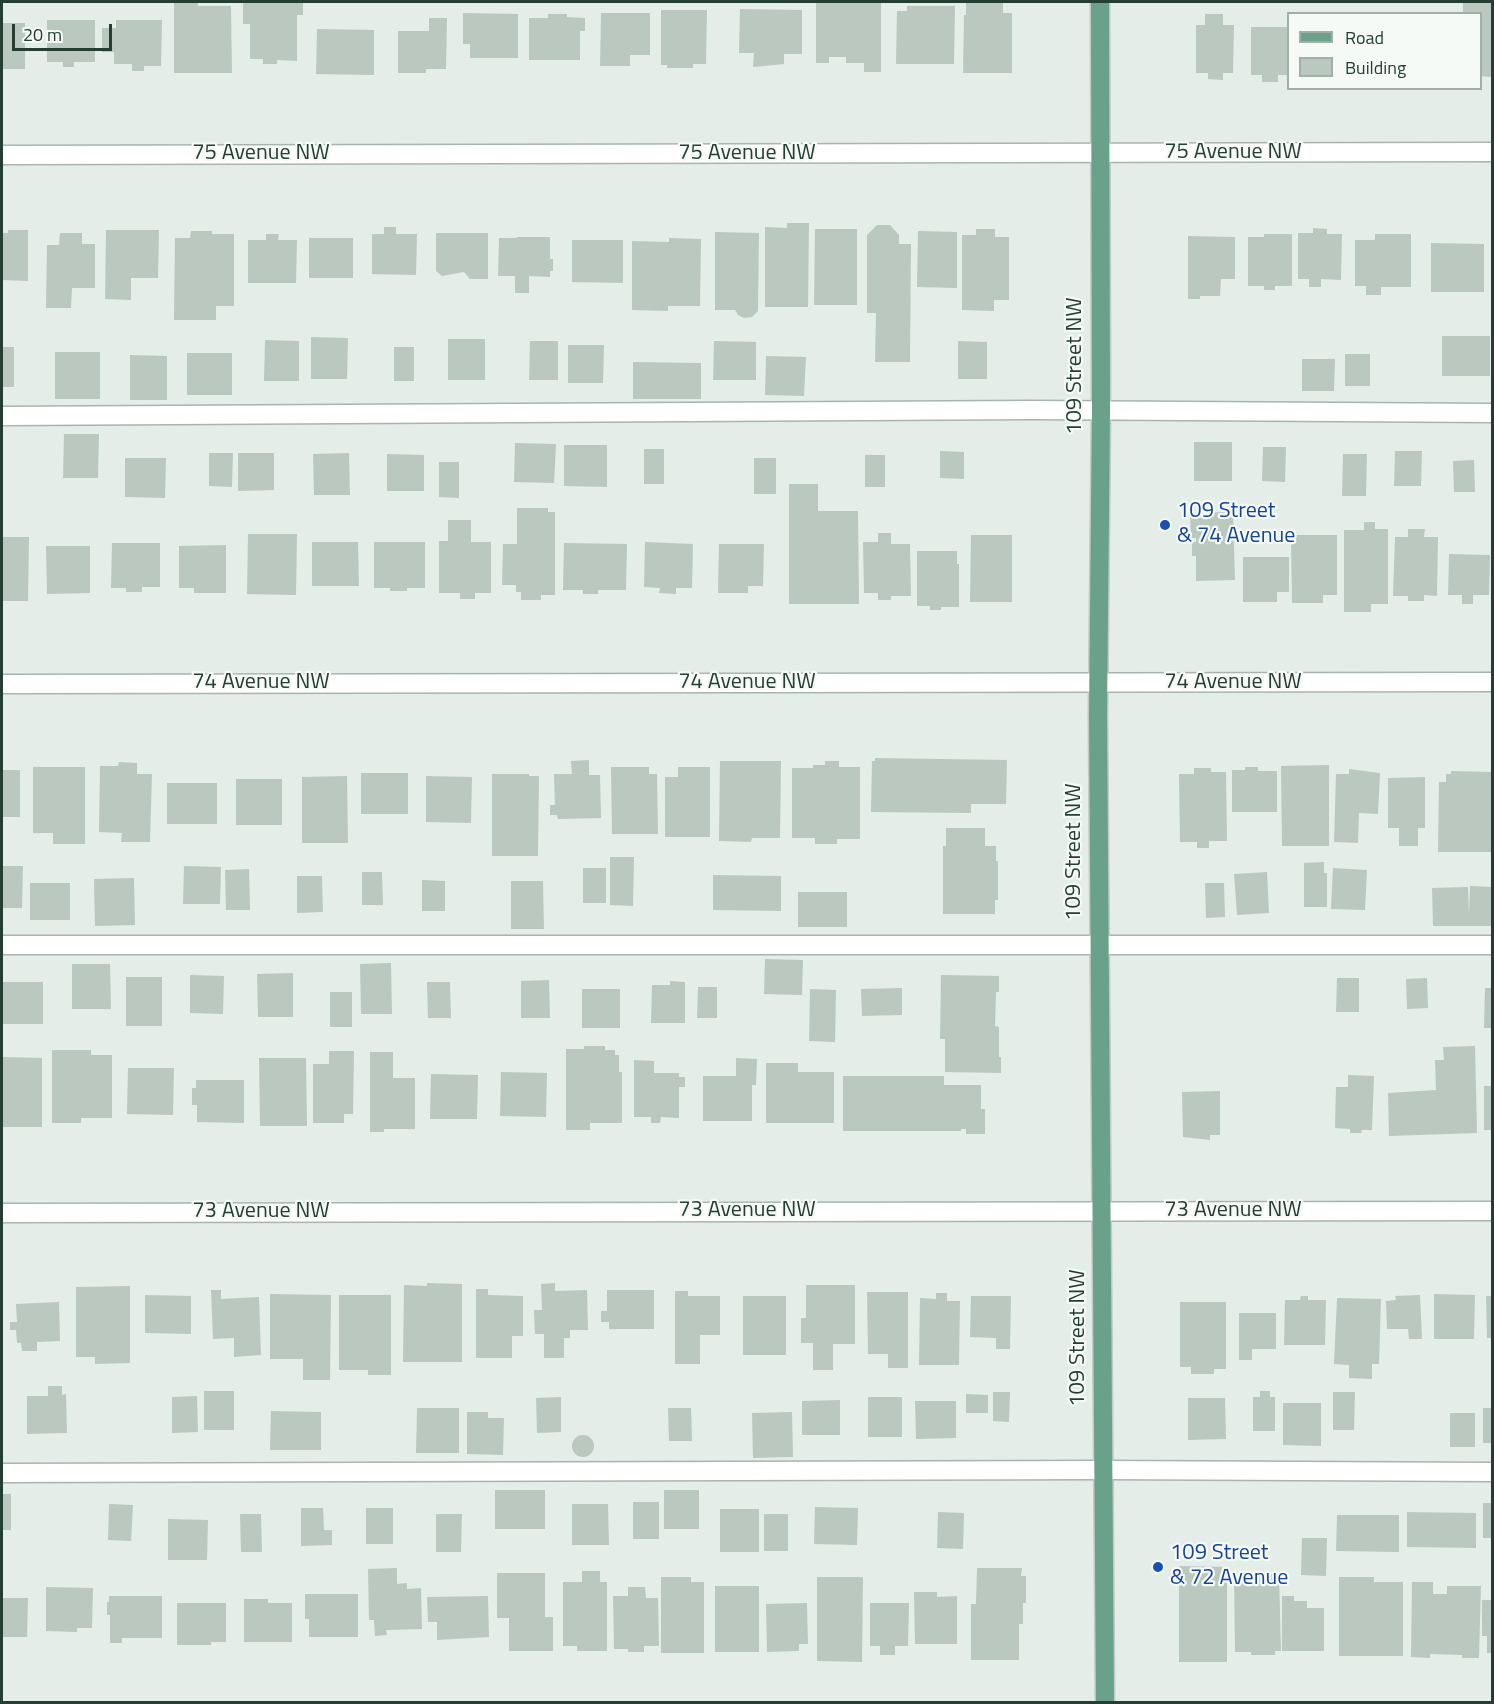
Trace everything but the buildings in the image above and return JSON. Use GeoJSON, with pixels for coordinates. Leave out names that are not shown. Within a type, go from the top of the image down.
{"type":"FeatureCollection","features":[{"type":"Feature","properties":{"kind":"main road","name":"109 Street NW"},"geometry":{"type":"LineString","coordinates":[[1100,2],[1101,410],[1098,683],[1105,1702]]}},
{"type":"Feature","properties":{"kind":"street","name":"75 Avenue NW"},"geometry":{"type":"LineString","coordinates":[[2,155],[1492,153]]}},
{"type":"Feature","properties":{"kind":"street"},"geometry":{"type":"LineString","coordinates":[[2,416],[1101,410],[1492,413]]}},
{"type":"Feature","properties":{"kind":"street","name":"74 Avenue NW"},"geometry":{"type":"LineString","coordinates":[[2,684],[1492,682]]}},
{"type":"Feature","properties":{"kind":"street"},"geometry":{"type":"LineString","coordinates":[[2,945],[1492,945]]}},
{"type":"Feature","properties":{"kind":"street","name":"73 Avenue NW"},"geometry":{"type":"LineString","coordinates":[[2,1213],[1492,1211]]}},
{"type":"Feature","properties":{"kind":"street"},"geometry":{"type":"LineString","coordinates":[[2,1473],[1104,1470],[1492,1472]]}},
{"type":"Feature","properties":{"kind":"place","name":"109 Street & 74 Avenue"},"geometry":{"type":"Point","coordinates":[1165,525]}},
{"type":"Feature","properties":{"kind":"place","name":"109 Street & 72 Avenue"},"geometry":{"type":"Point","coordinates":[1158,1567]}}]}
